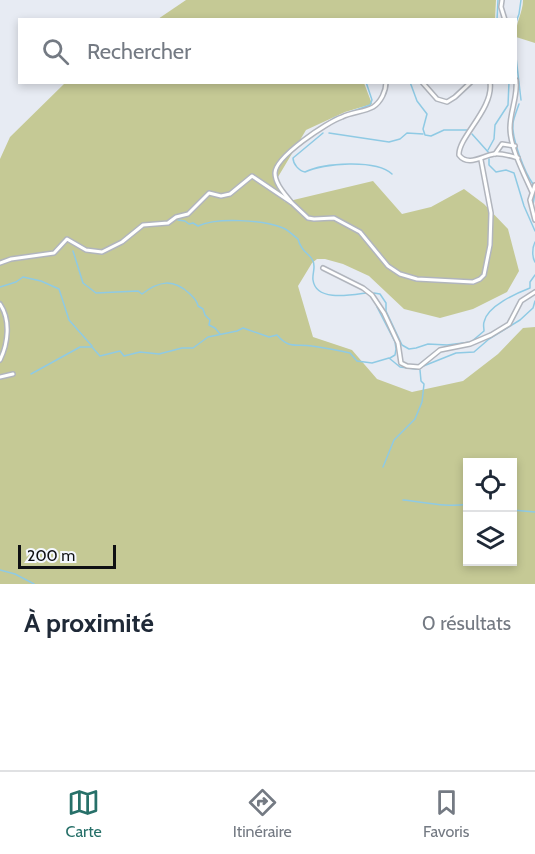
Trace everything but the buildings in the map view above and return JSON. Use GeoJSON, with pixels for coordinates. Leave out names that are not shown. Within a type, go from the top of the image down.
{"type":"FeatureCollection","features":[{"type":"Feature","properties":{"kind":"street"},"geometry":{"type":"LineString","coordinates":[[502,0],[501,7],[504,18]]}},
{"type":"Feature","properties":{"kind":"street"},"geometry":{"type":"LineString","coordinates":[[292,203],[277,182],[275,173],[278,165],[297,147],[337,119],[374,106],[382,96],[385,84]]}},
{"type":"Feature","properties":{"kind":"street"},"geometry":{"type":"LineString","coordinates":[[424,84],[437,99],[447,102],[469,84]]}},
{"type":"Feature","properties":{"kind":"street"},"geometry":{"type":"LineString","coordinates":[[490,84],[486,102],[458,151],[460,157],[481,160],[495,154],[502,144],[514,146]]}},
{"type":"Feature","properties":{"kind":"street"},"geometry":{"type":"LineString","coordinates":[[516,84],[510,127],[518,158],[532,192]]}},
{"type":"Feature","properties":{"kind":"street"},"geometry":{"type":"LineString","coordinates":[[495,154],[518,158]]}},
{"type":"Feature","properties":{"kind":"street"},"geometry":{"type":"LineString","coordinates":[[0,263],[11,259],[54,253],[67,239],[86,250],[102,252],[122,242],[143,225],[166,223],[188,214],[209,193],[221,196],[230,194],[252,176],[292,203],[308,218],[331,217],[360,232],[388,266],[400,274],[417,279],[473,282],[484,274],[490,238],[490,207],[481,160]]}},
{"type":"Feature","properties":{"kind":"street"},"geometry":{"type":"LineString","coordinates":[[535,185],[530,203],[535,220]]}},
{"type":"Feature","properties":{"kind":"street"},"geometry":{"type":"LineString","coordinates":[[323,268],[372,295],[384,313],[398,343],[401,363],[414,368],[421,366],[442,349],[475,342],[507,326],[521,301],[535,292]]}},
{"type":"Feature","properties":{"kind":"street"},"geometry":{"type":"LineString","coordinates":[[0,304],[6,317],[7,333],[5,350],[0,360]]}},
{"type":"Feature","properties":{"kind":"street"},"geometry":{"type":"LineString","coordinates":[[0,377],[13,374]]}},
{"type":"Feature","properties":{"kind":"green space"},"geometry":{"type":"Polygon","coordinates":[[[186,0],[496,0],[495,18],[159,18],[186,0]]]}},
{"type":"Feature","properties":{"kind":"green space"},"geometry":{"type":"Polygon","coordinates":[[[523,0],[535,0],[535,43],[517,37],[523,0]]]}},
{"type":"Feature","properties":{"kind":"green space"},"geometry":{"type":"Polygon","coordinates":[[[64,84],[364,84],[372,104],[345,112],[306,130],[275,182],[285,202],[373,181],[402,214],[431,207],[464,189],[484,204],[508,229],[519,271],[507,292],[473,309],[440,318],[404,309],[369,276],[343,264],[325,259],[317,259],[312,263],[298,286],[313,337],[352,350],[377,379],[412,392],[463,381],[498,354],[523,328],[535,327],[535,584],[0,584],[0,159],[10,137],[64,84]]]}},
{"type":"Feature","properties":{"kind":"waterway"},"geometry":{"type":"LineString","coordinates":[[497,18],[498,0]]}},
{"type":"Feature","properties":{"kind":"waterway"},"geometry":{"type":"LineString","coordinates":[[517,19],[521,0]]}},
{"type":"Feature","properties":{"kind":"waterway"},"geometry":{"type":"LineString","coordinates":[[517,66],[521,100]]}},
{"type":"Feature","properties":{"kind":"waterway"},"geometry":{"type":"LineString","coordinates":[[320,128],[334,118],[370,105],[372,100],[367,84]]}},
{"type":"Feature","properties":{"kind":"waterway"},"geometry":{"type":"LineString","coordinates":[[411,84],[417,101],[427,114],[423,129],[425,135],[431,136],[444,130],[468,130]]}},
{"type":"Feature","properties":{"kind":"waterway"},"geometry":{"type":"LineString","coordinates":[[488,150],[494,139],[495,125],[508,105],[509,84]]}},
{"type":"Feature","properties":{"kind":"waterway"},"geometry":{"type":"LineString","coordinates":[[519,104],[513,123],[514,137],[533,184]]}},
{"type":"Feature","properties":{"kind":"waterway"},"geometry":{"type":"LineString","coordinates":[[323,133],[293,158],[295,165],[301,170],[305,172],[324,166],[362,164],[384,169],[392,174]]}},
{"type":"Feature","properties":{"kind":"waterway"},"geometry":{"type":"LineString","coordinates":[[329,133],[389,142],[400,139],[407,133],[423,134]]}},
{"type":"Feature","properties":{"kind":"waterway"},"geometry":{"type":"LineString","coordinates":[[472,134],[489,153]]}},
{"type":"Feature","properties":{"kind":"waterway"},"geometry":{"type":"LineString","coordinates":[[489,159],[489,165],[496,172],[506,170],[514,173],[524,206],[535,231]]}},
{"type":"Feature","properties":{"kind":"waterway"},"geometry":{"type":"LineString","coordinates":[[533,205],[535,192]]}},
{"type":"Feature","properties":{"kind":"waterway"},"geometry":{"type":"LineString","coordinates":[[178,220],[198,226],[216,221],[240,221],[264,223],[283,228],[298,239],[302,248],[312,258],[313,280],[320,292],[335,295],[366,293]]}},
{"type":"Feature","properties":{"kind":"waterway"},"geometry":{"type":"LineString","coordinates":[[535,242],[533,247],[535,262]]}},
{"type":"Feature","properties":{"kind":"waterway"},"geometry":{"type":"LineString","coordinates":[[73,251],[83,283],[96,293],[138,291],[142,294],[160,284],[178,285],[194,298],[210,320],[209,325],[220,334]]}},
{"type":"Feature","properties":{"kind":"waterway"},"geometry":{"type":"LineString","coordinates":[[374,293],[380,294],[386,303],[386,311],[402,345],[409,349],[428,344],[447,345],[471,342],[484,331],[486,316],[503,301],[530,288],[530,282],[535,275]]}},
{"type":"Feature","properties":{"kind":"waterway"},"geometry":{"type":"LineString","coordinates":[[0,287],[23,277],[41,281],[59,289],[69,320],[92,346]]}},
{"type":"Feature","properties":{"kind":"waterway"},"geometry":{"type":"LineString","coordinates":[[31,374],[80,347],[92,347],[100,356],[120,351],[124,356],[140,352],[159,354],[182,348],[193,348],[208,337],[243,328],[269,337],[277,335],[290,344],[350,353],[357,361],[372,363],[389,358],[400,367],[416,369],[456,353],[474,352],[489,339],[520,320],[533,308],[535,301]]}},
{"type":"Feature","properties":{"kind":"waterway"},"geometry":{"type":"LineString","coordinates":[[377,307],[395,342],[395,355],[390,358]]}},
{"type":"Feature","properties":{"kind":"waterway"},"geometry":{"type":"LineString","coordinates":[[383,467],[394,440],[415,419],[422,402],[424,384],[421,381],[420,370]]}},
{"type":"Feature","properties":{"kind":"waterway"},"geometry":{"type":"LineString","coordinates":[[403,500],[444,505],[463,505]]}},
{"type":"Feature","properties":{"kind":"waterway"},"geometry":{"type":"LineString","coordinates":[[517,510],[535,512]]}},
{"type":"Feature","properties":{"kind":"waterway"},"geometry":{"type":"LineString","coordinates":[[0,570],[15,574],[34,584]]}}]}
